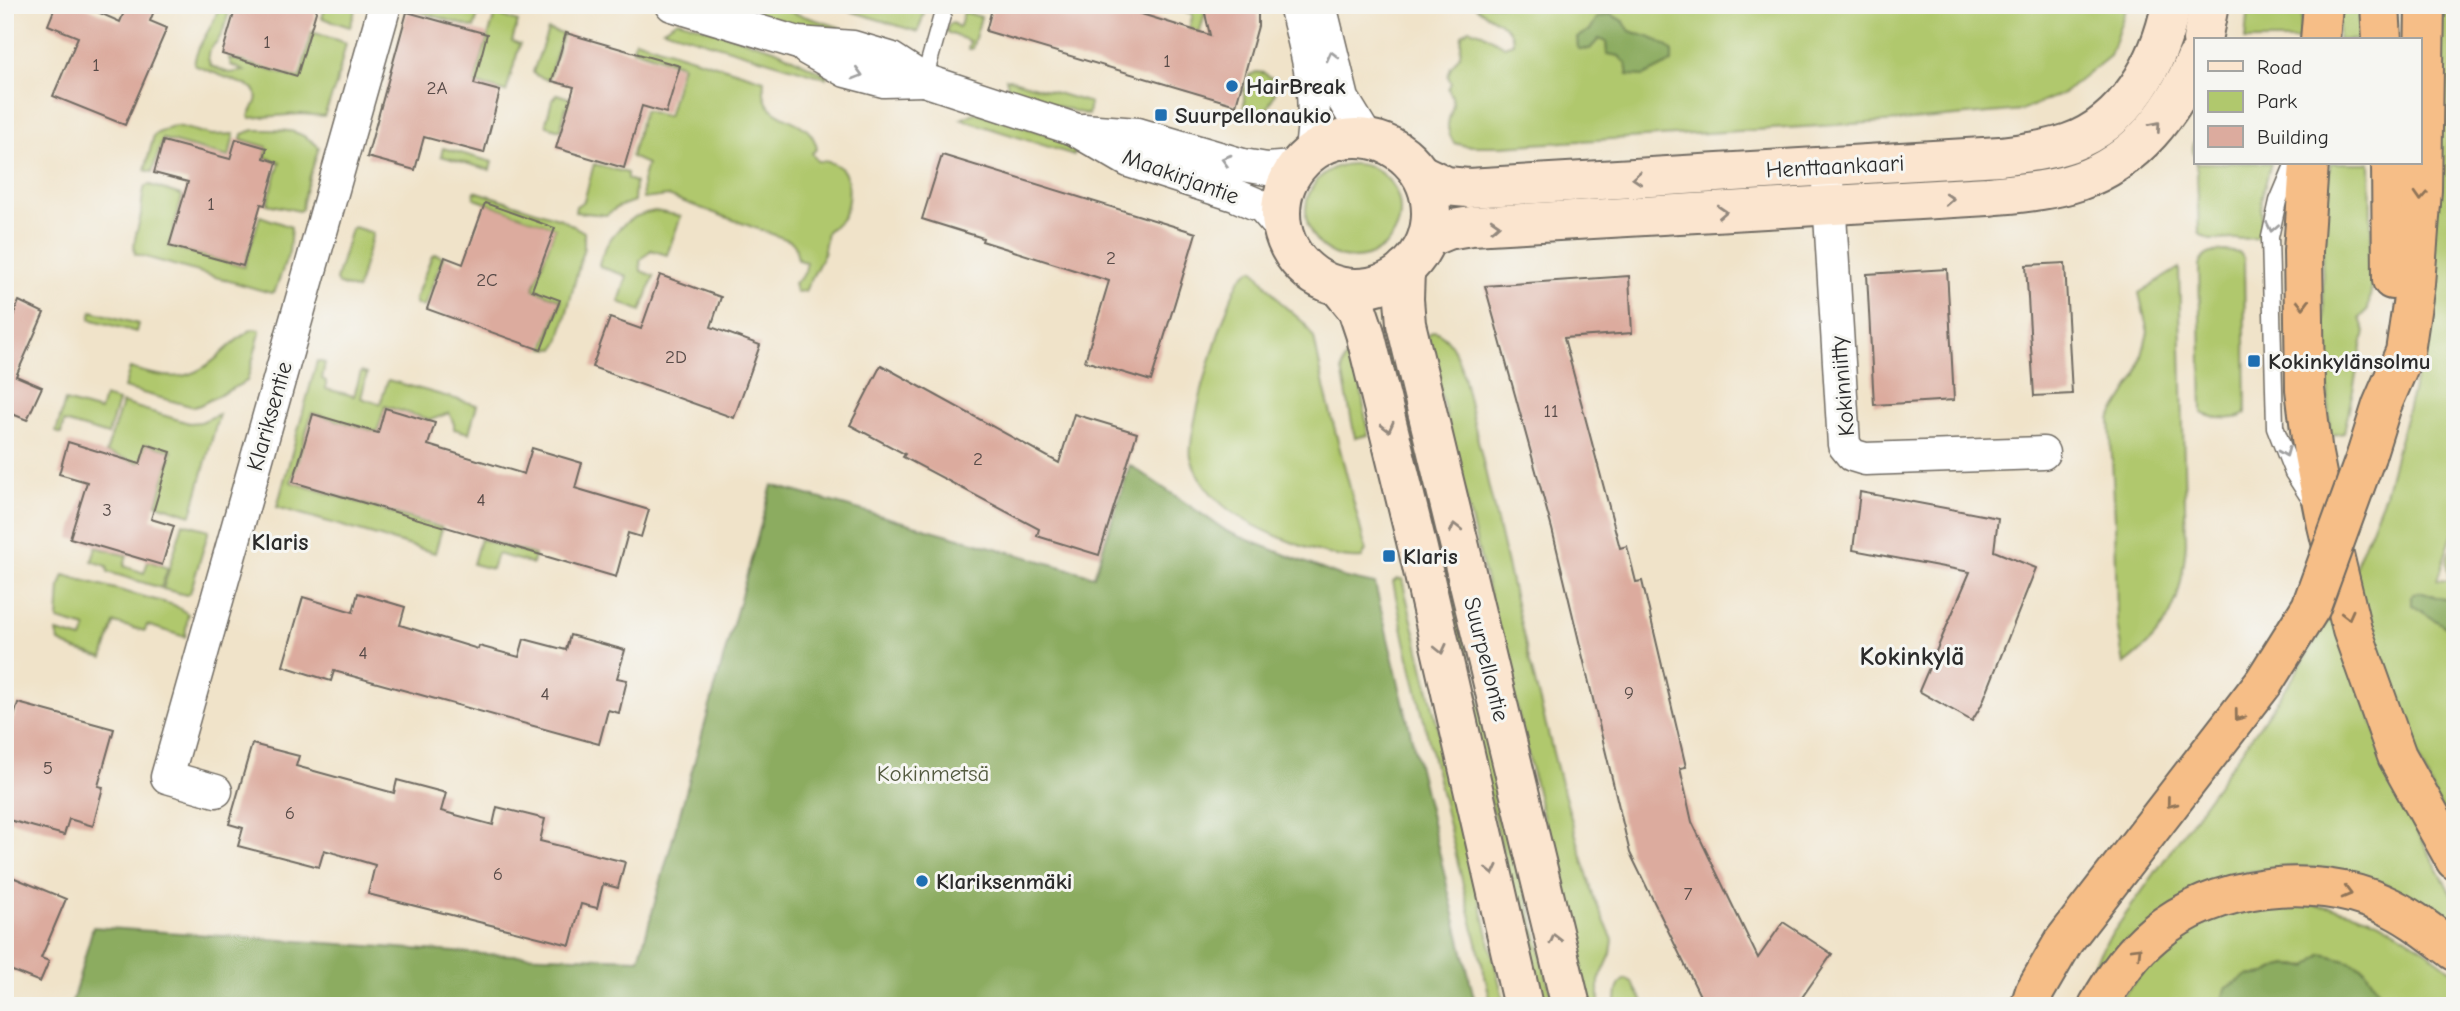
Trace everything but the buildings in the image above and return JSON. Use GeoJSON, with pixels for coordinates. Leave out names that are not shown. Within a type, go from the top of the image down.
{"type":"FeatureCollection","features":[{"type":"Feature","properties":{"kind":"highway"},"geometry":{"type":"LineString","coordinates":[[2320,38],[2323,5]]}},
{"type":"Feature","properties":{"kind":"highway"},"geometry":{"type":"LineString","coordinates":[[2380,5],[2382,38]]}},
{"type":"Feature","properties":{"kind":"highway"},"geometry":{"type":"LineString","coordinates":[[2030,1006],[2035,991],[2064,941],[2264,682],[2311,607],[2382,405],[2404,352],[2415,284],[2422,190],[2425,5]]}},
{"type":"Feature","properties":{"kind":"highway"},"geometry":{"type":"LineString","coordinates":[[2309,164],[2303,251],[2305,389],[2313,454],[2327,524],[2352,631],[2397,756],[2455,860]]}},
{"type":"Feature","properties":{"kind":"highway"},"geometry":{"type":"LineString","coordinates":[[2382,405],[2392,283],[2391,164]]}},
{"type":"Feature","properties":{"kind":"highway"},"geometry":{"type":"LineString","coordinates":[[2098,1006],[2125,963],[2154,934],[2186,913],[2221,898],[2261,889],[2299,887],[2341,891],[2383,904],[2455,951]]}},
{"type":"Feature","properties":{"kind":"main road","name":"Henttaankaari"},"geometry":{"type":"LineString","coordinates":[[1423,175],[1446,186],[1468,188],[2000,156],[2040,151],[2072,142],[2107,121],[2132,96],[2150,69],[2167,27],[2171,5]]}},
{"type":"Feature","properties":{"kind":"main road"},"geometry":{"type":"LineString","coordinates":[[2202,38],[2209,5]]}},
{"type":"Feature","properties":{"kind":"main road","name":"Henttaankaari"},"geometry":{"type":"LineString","coordinates":[[1428,237],[1471,226],[1988,197],[2048,189],[2078,182],[2105,171],[2131,151],[2152,131],[2183,89],[2194,64]]}},
{"type":"Feature","properties":{"kind":"main road"},"geometry":{"type":"LineString","coordinates":[[1368,140],[1390,147],[1408,159],[1423,175],[1431,197],[1428,237],[1405,270],[1386,283],[1364,289],[1339,287],[1317,278],[1302,266],[1289,249],[1282,229],[1280,204],[1286,183],[1302,159],[1336,142],[1368,140]]}},
{"type":"Feature","properties":{"kind":"main road","name":"Suurpellontie"},"geometry":{"type":"LineString","coordinates":[[1405,270],[1404,299],[1409,335],[1571,1006]]}},
{"type":"Feature","properties":{"kind":"main road","name":"Suurpellontie"},"geometry":{"type":"LineString","coordinates":[[1339,287],[1357,309],[1365,333],[1418,549],[1523,1006]]}},
{"type":"Feature","properties":{"kind":"street","name":"Klariksentie"},"geometry":{"type":"LineString","coordinates":[[216,791],[167,776],[385,5]]}},
{"type":"Feature","properties":{"kind":"street","name":"Maakirjantie"},"geometry":{"type":"LineString","coordinates":[[672,5],[798,43],[846,71],[884,81],[925,80],[1074,129],[1129,162],[1235,195],[1263,207],[1282,229]]}},
{"type":"Feature","properties":{"kind":"street"},"geometry":{"type":"LineString","coordinates":[[1296,5],[1315,101],[1302,159]]}},
{"type":"Feature","properties":{"kind":"street"},"geometry":{"type":"LineString","coordinates":[[1320,5],[1343,99],[1368,140]]}},
{"type":"Feature","properties":{"kind":"street","name":"Maakirjantie"},"geometry":{"type":"LineString","coordinates":[[1074,129],[1138,134],[1267,169],[1302,159]]}},
{"type":"Feature","properties":{"kind":"street","name":"Kokinniitty"},"geometry":{"type":"LineString","coordinates":[[1827,167],[1844,445],[1852,454],[1865,459],[2043,453]]}},
{"type":"Feature","properties":{"kind":"lane"},"geometry":{"type":"LineString","coordinates":[[925,80],[945,5]]}},
{"type":"Feature","properties":{"kind":"lane"},"geometry":{"type":"LineString","coordinates":[[2294,164],[2278,201],[2270,237],[2275,427],[2293,473],[2327,524]]}},
{"type":"Feature","properties":{"kind":"green space"},"geometry":{"type":"Polygon","coordinates":[[[326,5],[357,5],[350,27],[322,18],[326,5]]]}},
{"type":"Feature","properties":{"kind":"green space"},"geometry":{"type":"Polygon","coordinates":[[[412,5],[481,5],[474,28],[411,9],[412,5]]]}},
{"type":"Feature","properties":{"kind":"green space"},"geometry":{"type":"Polygon","coordinates":[[[481,5],[521,5],[524,8],[521,16],[481,5]]]}},
{"type":"Feature","properties":{"kind":"green space"},"geometry":{"type":"Polygon","coordinates":[[[728,5],[768,5],[839,27],[841,31],[782,22],[728,5]]]}},
{"type":"Feature","properties":{"kind":"green space"},"geometry":{"type":"Polygon","coordinates":[[[845,5],[908,6],[924,13],[918,32],[844,9],[845,5]]]}},
{"type":"Feature","properties":{"kind":"green space"},"geometry":{"type":"Polygon","coordinates":[[[1165,5],[1203,5],[1205,13],[1200,32],[1189,29],[1193,14],[1165,5]]]}},
{"type":"Feature","properties":{"kind":"green space"},"geometry":{"type":"Polygon","coordinates":[[[1474,5],[2127,5],[2110,56],[2064,93],[2023,110],[1900,121],[1466,146],[1454,143],[1448,127],[1453,103],[1448,89],[1451,83],[1448,76],[1460,55],[1462,35],[1469,29],[1504,46],[1513,43],[1509,30],[1474,5]]]}},
{"type":"Feature","properties":{"kind":"green space"},"geometry":{"type":"Polygon","coordinates":[[[2248,5],[2303,5],[2299,38],[2245,38],[2248,5]]]}},
{"type":"Feature","properties":{"kind":"green space"},"geometry":{"type":"Polygon","coordinates":[[[2340,5],[2360,5],[2362,38],[2338,38],[2340,5]]]}},
{"type":"Feature","properties":{"kind":"green space"},"geometry":{"type":"Polygon","coordinates":[[[2440,5],[2455,5],[2455,526],[2437,580],[2450,581],[2447,563],[2455,546],[2455,599],[2441,601],[2432,595],[2413,605],[2455,633],[2455,834],[2439,805],[2391,693],[2354,570],[2385,494],[2420,362],[2440,5]]]}},
{"type":"Feature","properties":{"kind":"green space"},"geometry":{"type":"Polygon","coordinates":[[[229,11],[226,23],[208,56],[211,66],[229,73],[244,71],[231,65],[229,58],[297,78],[300,77],[312,32],[346,43],[336,85],[324,116],[301,114],[250,118],[257,98],[253,88],[194,65],[217,12],[229,11]]]}},
{"type":"Feature","properties":{"kind":"green space"},"geometry":{"type":"Polygon","coordinates":[[[964,12],[981,17],[972,49],[968,49],[970,41],[946,32],[949,24],[960,26],[964,12]]]}},
{"type":"Feature","properties":{"kind":"green space"},"geometry":{"type":"Polygon","coordinates":[[[495,14],[518,22],[512,41],[520,44],[506,92],[474,83],[495,14]]]}},
{"type":"Feature","properties":{"kind":"green space"},"geometry":{"type":"Polygon","coordinates":[[[1610,14],[1623,21],[1630,31],[1662,43],[1672,51],[1672,62],[1644,76],[1628,75],[1626,64],[1619,56],[1607,54],[1606,42],[1599,39],[1590,49],[1578,49],[1577,37],[1590,30],[1597,18],[1610,14]]]}},
{"type":"Feature","properties":{"kind":"green space"},"geometry":{"type":"Polygon","coordinates":[[[678,20],[774,49],[827,75],[826,78],[663,29],[678,20]]]}},
{"type":"Feature","properties":{"kind":"green space"},"geometry":{"type":"Polygon","coordinates":[[[548,30],[563,34],[548,80],[533,72],[548,30]]]}},
{"type":"Feature","properties":{"kind":"green space"},"geometry":{"type":"Polygon","coordinates":[[[635,40],[764,80],[769,106],[776,113],[805,128],[812,136],[817,149],[812,153],[817,161],[832,163],[844,173],[848,187],[846,209],[841,220],[827,231],[823,256],[805,291],[796,292],[794,283],[804,274],[806,262],[798,260],[791,241],[668,196],[643,199],[642,181],[647,164],[631,157],[644,110],[668,117],[682,65],[633,49],[635,40]]]}},
{"type":"Feature","properties":{"kind":"green space"},"geometry":{"type":"Polygon","coordinates":[[[1256,72],[1264,73],[1273,79],[1275,93],[1267,110],[1259,112],[1244,110],[1244,90],[1250,75],[1256,72]]]}},
{"type":"Feature","properties":{"kind":"green space"},"geometry":{"type":"Polygon","coordinates":[[[1006,78],[1090,103],[1088,115],[1009,92],[1006,78]]]}},
{"type":"Feature","properties":{"kind":"green space"},"geometry":{"type":"Polygon","coordinates":[[[557,94],[578,101],[575,109],[566,107],[560,130],[547,126],[546,123],[552,100],[557,94]]]}},
{"type":"Feature","properties":{"kind":"green space"},"geometry":{"type":"Polygon","coordinates":[[[976,112],[1078,144],[1074,155],[961,119],[976,112]]]}},
{"type":"Feature","properties":{"kind":"green space"},"geometry":{"type":"Polygon","coordinates":[[[177,126],[212,135],[234,134],[229,157],[163,139],[152,172],[145,170],[154,135],[177,126]]]}},
{"type":"Feature","properties":{"kind":"green space"},"geometry":{"type":"Polygon","coordinates":[[[254,130],[296,133],[319,147],[302,209],[299,211],[267,204],[280,162],[265,157],[267,147],[241,139],[242,134],[254,130]]]}},
{"type":"Feature","properties":{"kind":"green space"},"geometry":{"type":"Polygon","coordinates":[[[443,148],[492,162],[490,170],[441,156],[443,148]]]}},
{"type":"Feature","properties":{"kind":"green space"},"geometry":{"type":"Polygon","coordinates":[[[594,164],[627,173],[627,179],[635,182],[634,201],[606,215],[575,212],[576,206],[584,201],[594,164]]]}},
{"type":"Feature","properties":{"kind":"green space"},"geometry":{"type":"Polygon","coordinates":[[[1353,164],[1371,167],[1386,178],[1397,193],[1400,211],[1397,229],[1386,244],[1371,255],[1353,258],[1335,255],[1320,244],[1309,229],[1306,211],[1309,193],[1320,178],[1335,167],[1353,164]]]}},
{"type":"Feature","properties":{"kind":"green space"},"geometry":{"type":"Polygon","coordinates":[[[2196,164],[2271,164],[2262,196],[2260,238],[2210,240],[2199,234],[2196,164]]]}},
{"type":"Feature","properties":{"kind":"green space"},"geometry":{"type":"Polygon","coordinates":[[[2330,164],[2370,164],[2372,284],[2368,310],[2360,318],[2365,332],[2344,433],[2330,435],[2322,263],[2330,164]]]}},
{"type":"Feature","properties":{"kind":"green space"},"geometry":{"type":"Polygon","coordinates":[[[150,185],[182,197],[169,246],[244,267],[260,216],[291,227],[289,252],[275,291],[271,293],[135,254],[143,193],[145,186],[150,185]]]}},
{"type":"Feature","properties":{"kind":"green space"},"geometry":{"type":"Polygon","coordinates":[[[475,191],[561,219],[584,232],[584,247],[555,349],[544,348],[561,300],[533,289],[555,228],[478,200],[474,197],[475,191]]]}},
{"type":"Feature","properties":{"kind":"green space"},"geometry":{"type":"Polygon","coordinates":[[[655,211],[681,216],[667,255],[651,250],[640,261],[641,271],[654,276],[641,311],[619,302],[627,276],[600,267],[599,264],[612,236],[626,222],[655,211]]]}},
{"type":"Feature","properties":{"kind":"green space"},"geometry":{"type":"Polygon","coordinates":[[[354,227],[373,233],[357,290],[338,284],[336,280],[351,229],[354,227]]]}},
{"type":"Feature","properties":{"kind":"green space"},"geometry":{"type":"Polygon","coordinates":[[[2225,251],[2240,253],[2244,259],[2246,414],[2218,418],[2202,413],[2199,266],[2209,254],[2225,251]]]}},
{"type":"Feature","properties":{"kind":"green space"},"geometry":{"type":"Polygon","coordinates":[[[436,254],[443,257],[424,307],[416,304],[415,299],[432,256],[436,254]]]}},
{"type":"Feature","properties":{"kind":"green space"},"geometry":{"type":"Polygon","coordinates":[[[2179,268],[2186,543],[2184,563],[2177,598],[2163,626],[2140,652],[2124,665],[2117,624],[2110,419],[2137,375],[2148,332],[2139,293],[2179,268]]]}},
{"type":"Feature","properties":{"kind":"green space"},"geometry":{"type":"Polygon","coordinates":[[[1254,269],[1282,304],[1304,323],[1314,338],[1366,550],[1362,558],[1330,555],[1273,535],[1256,526],[1216,499],[1193,464],[1191,444],[1195,422],[1217,338],[1234,291],[1241,278],[1254,269]]]}},
{"type":"Feature","properties":{"kind":"green space"},"geometry":{"type":"Polygon","coordinates":[[[92,311],[138,324],[136,332],[90,319],[92,311]]]}},
{"type":"Feature","properties":{"kind":"green space"},"geometry":{"type":"Polygon","coordinates":[[[253,329],[260,330],[260,333],[247,381],[200,405],[194,407],[124,388],[130,368],[156,375],[190,374],[211,363],[253,329]]]}},
{"type":"Feature","properties":{"kind":"green space"},"geometry":{"type":"Polygon","coordinates":[[[1435,331],[1449,342],[1461,367],[1559,776],[1594,898],[1613,940],[1611,954],[1599,981],[1599,1006],[1589,1006],[1427,338],[1435,331]]]}},
{"type":"Feature","properties":{"kind":"green space"},"geometry":{"type":"Polygon","coordinates":[[[1394,352],[1554,1006],[1540,1006],[1383,354],[1394,352]]]}},
{"type":"Feature","properties":{"kind":"green space"},"geometry":{"type":"Polygon","coordinates":[[[1351,353],[1360,381],[1368,435],[1355,438],[1342,370],[1344,360],[1351,353]]]}},
{"type":"Feature","properties":{"kind":"green space"},"geometry":{"type":"Polygon","coordinates":[[[317,361],[325,363],[322,379],[326,381],[326,389],[354,396],[361,372],[367,374],[361,398],[380,404],[388,380],[477,405],[469,433],[454,429],[449,413],[431,420],[385,406],[377,432],[312,413],[291,482],[442,528],[435,553],[277,507],[317,361]]]}},
{"type":"Feature","properties":{"kind":"green space"},"geometry":{"type":"Polygon","coordinates":[[[104,397],[118,401],[108,435],[64,422],[61,434],[56,432],[65,401],[100,411],[104,397]]]}},
{"type":"Feature","properties":{"kind":"green space"},"geometry":{"type":"Polygon","coordinates":[[[122,403],[189,423],[201,422],[219,414],[191,515],[157,504],[172,451],[146,444],[140,463],[106,453],[122,403]]]}},
{"type":"Feature","properties":{"kind":"green space","name":"Kokinmetsä"},"geometry":{"type":"Polygon","coordinates":[[[1130,465],[1228,532],[1342,577],[1375,584],[1476,1006],[71,1006],[93,927],[484,954],[639,959],[772,485],[1094,576],[1130,465]]]}},
{"type":"Feature","properties":{"kind":"green space"},"geometry":{"type":"Polygon","coordinates":[[[183,523],[209,530],[190,593],[186,595],[163,589],[183,523]]]}},
{"type":"Feature","properties":{"kind":"green space"},"geometry":{"type":"Polygon","coordinates":[[[480,539],[535,555],[533,564],[497,554],[492,569],[473,564],[480,539]]]}},
{"type":"Feature","properties":{"kind":"green space"},"geometry":{"type":"Polygon","coordinates":[[[96,547],[127,556],[124,566],[144,573],[148,561],[168,568],[161,588],[108,572],[107,566],[92,561],[96,547]]]}},
{"type":"Feature","properties":{"kind":"green space"},"geometry":{"type":"Polygon","coordinates":[[[64,575],[174,605],[188,614],[185,637],[147,625],[145,631],[114,623],[103,658],[59,642],[57,632],[82,639],[86,628],[58,620],[60,586],[64,575]]]}},
{"type":"Feature","properties":{"kind":"green space"},"geometry":{"type":"Polygon","coordinates":[[[1402,579],[1505,1006],[1492,1006],[1405,641],[1393,582],[1402,579]]]}},
{"type":"Feature","properties":{"kind":"green space"},"geometry":{"type":"Polygon","coordinates":[[[2419,592],[2455,599],[2455,633],[2412,605],[2412,595],[2419,592]]]}},
{"type":"Feature","properties":{"kind":"green space"},"geometry":{"type":"Polygon","coordinates":[[[2332,613],[2404,807],[2455,901],[2455,929],[2421,902],[2378,881],[2334,869],[2289,867],[2240,873],[2196,888],[2081,1006],[2072,1006],[2104,945],[2293,678],[2332,613]]]}},
{"type":"Feature","properties":{"kind":"green space"},"geometry":{"type":"Polygon","coordinates":[[[2301,904],[2356,913],[2387,926],[2415,943],[2455,973],[2455,1006],[2409,1006],[2399,996],[2384,1001],[2363,967],[2289,965],[2266,974],[2247,976],[2222,1000],[2196,1003],[2194,1006],[2116,1006],[2160,955],[2195,929],[2236,911],[2258,905],[2301,904]]]}},
{"type":"Feature","properties":{"kind":"green space"},"geometry":{"type":"Polygon","coordinates":[[[2322,954],[2355,963],[2366,972],[2384,1001],[2399,996],[2409,1006],[2194,1006],[2195,1003],[2222,1000],[2225,989],[2247,976],[2266,974],[2289,965],[2308,967],[2322,954]]]}},
{"type":"Feature","properties":{"kind":"green space"},"geometry":{"type":"Polygon","coordinates":[[[1625,979],[1632,982],[1645,1006],[1616,1006],[1618,987],[1625,979]]]}},
{"type":"Feature","properties":{"kind":"place","name":"HairBreak"},"geometry":{"type":"Point","coordinates":[1232,86]}},
{"type":"Feature","properties":{"kind":"place","name":"Suurpellonaukio"},"geometry":{"type":"Point","coordinates":[1161,115]}},
{"type":"Feature","properties":{"kind":"place","name":"Kokinkylänsolmu"},"geometry":{"type":"Point","coordinates":[2254,361]}},
{"type":"Feature","properties":{"kind":"place","name":"Klaris"},"geometry":{"type":"Point","coordinates":[1389,556]}},
{"type":"Feature","properties":{"kind":"place","name":"Klariksenmäki"},"geometry":{"type":"Point","coordinates":[922,881]}},
{"type":"Feature","properties":{"kind":"district","name":"Klaris"},"geometry":{"type":"Point","coordinates":[280,542]}},
{"type":"Feature","properties":{"kind":"district","name":"Kokinkylä"},"geometry":{"type":"Point","coordinates":[1912,656]}}]}
